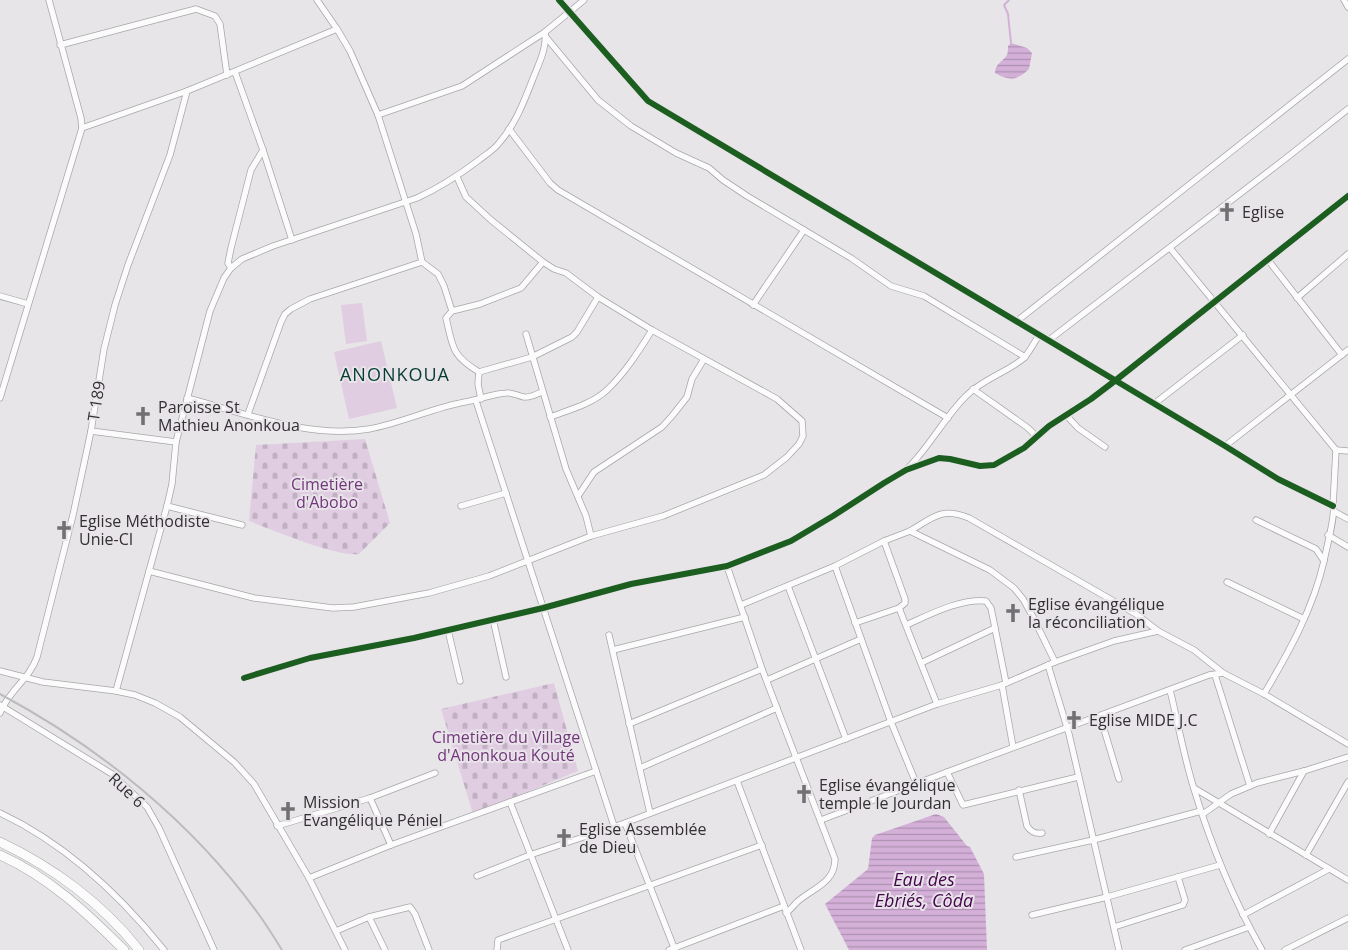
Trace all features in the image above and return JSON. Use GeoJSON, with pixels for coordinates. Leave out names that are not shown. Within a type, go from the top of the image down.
{"type":"FeatureCollection","features":[{"type":"Feature","properties":{"kind":"main road"},"geometry":{"type":"LineString","coordinates":[[0,842],[38,861],[61,876],[115,924],[139,950]]}},
{"type":"Feature","properties":{"kind":"main road"},"geometry":{"type":"LineString","coordinates":[[0,855],[54,887],[98,923],[124,950]]}},
{"type":"Feature","properties":{"kind":"street"},"geometry":{"type":"LineString","coordinates":[[0,398],[82,128],[81,118],[49,0]]}},
{"type":"Feature","properties":{"kind":"street"},"geometry":{"type":"LineString","coordinates":[[317,0],[350,51],[378,115],[416,234],[422,262],[438,274],[452,311]]}},
{"type":"Feature","properties":{"kind":"street"},"geometry":{"type":"LineString","coordinates":[[559,0],[648,100],[1278,479],[1334,509],[1348,519]]}},
{"type":"Feature","properties":{"kind":"street"},"geometry":{"type":"LineString","coordinates":[[378,115],[462,86],[545,34],[584,0]]}},
{"type":"Feature","properties":{"kind":"street"},"geometry":{"type":"LineString","coordinates":[[60,44],[196,9],[215,16],[220,24],[227,74]]}},
{"type":"Feature","properties":{"kind":"street"},"geometry":{"type":"LineString","coordinates":[[82,128],[187,91],[337,29]]}},
{"type":"Feature","properties":{"kind":"street"},"geometry":{"type":"LineString","coordinates":[[116,691],[167,506],[172,484],[176,442],[186,398],[210,311],[224,278],[242,258],[406,202],[434,191],[457,177],[493,149],[509,129],[525,99],[545,49],[545,34]]}},
{"type":"Feature","properties":{"kind":"street"},"geometry":{"type":"LineString","coordinates":[[545,34],[598,100],[631,126],[676,152],[709,168],[747,196],[851,258],[891,286],[924,296],[1025,357]]}},
{"type":"Feature","properties":{"kind":"street"},"geometry":{"type":"LineString","coordinates":[[1017,321],[1348,59]]}},
{"type":"Feature","properties":{"kind":"street"},"geometry":{"type":"LineString","coordinates":[[235,72],[292,240]]}},
{"type":"Feature","properties":{"kind":"street","name":"T 189"},"geometry":{"type":"LineString","coordinates":[[0,713],[1,705],[33,669],[42,640],[73,515],[91,431],[104,349],[115,305],[128,265],[170,156],[187,91]]}},
{"type":"Feature","properties":{"kind":"street"},"geometry":{"type":"LineString","coordinates":[[1048,340],[1170,248],[1348,109]]}},
{"type":"Feature","properties":{"kind":"street"},"geometry":{"type":"LineString","coordinates":[[509,129],[550,183],[558,190],[948,418]]}},
{"type":"Feature","properties":{"kind":"street"},"geometry":{"type":"LineString","coordinates":[[232,268],[228,263],[251,170],[263,150]]}},
{"type":"Feature","properties":{"kind":"street"},"geometry":{"type":"LineString","coordinates":[[149,571],[254,598],[333,608],[354,607],[429,593],[489,576],[591,536],[663,516],[764,475],[787,457],[799,444],[803,436],[802,421],[777,399],[652,330],[598,297],[566,273],[554,269],[543,262],[466,197],[457,177]]}},
{"type":"Feature","properties":{"kind":"street"},"geometry":{"type":"LineString","coordinates":[[244,678],[310,658],[448,630],[543,608],[631,584],[727,566],[791,540],[906,470],[939,458],[980,466],[994,465],[1024,448],[1049,426],[1116,380],[1348,196]]}},
{"type":"Feature","properties":{"kind":"street"},"geometry":{"type":"LineString","coordinates":[[753,305],[804,230]]}},
{"type":"Feature","properties":{"kind":"street"},"geometry":{"type":"LineString","coordinates":[[1170,248],[1336,450],[1334,509],[1319,585],[1285,659],[1264,694]]}},
{"type":"Feature","properties":{"kind":"street"},"geometry":{"type":"LineString","coordinates":[[1297,298],[1348,254]]}},
{"type":"Feature","properties":{"kind":"street"},"geometry":{"type":"LineString","coordinates":[[1268,260],[1342,355]]}},
{"type":"Feature","properties":{"kind":"street"},"geometry":{"type":"LineString","coordinates":[[248,414],[277,331],[285,314],[310,299],[422,262]]}},
{"type":"Feature","properties":{"kind":"street"},"geometry":{"type":"LineString","coordinates":[[543,262],[521,288],[480,304],[452,311],[446,318],[456,354],[470,367],[479,372],[532,357],[572,337],[598,297]]}},
{"type":"Feature","properties":{"kind":"street"},"geometry":{"type":"LineString","coordinates":[[0,296],[28,304]]}},
{"type":"Feature","properties":{"kind":"street"},"geometry":{"type":"LineString","coordinates":[[550,417],[590,400],[606,390],[634,358],[652,330]]}},
{"type":"Feature","properties":{"kind":"street"},"geometry":{"type":"LineString","coordinates":[[526,334],[550,417],[570,479],[586,516],[591,536]]}},
{"type":"Feature","properties":{"kind":"street"},"geometry":{"type":"LineString","coordinates":[[906,470],[922,454],[956,406],[980,383],[1015,365],[1025,357],[1039,335]]}},
{"type":"Feature","properties":{"kind":"street"},"geometry":{"type":"LineString","coordinates":[[1154,404],[1243,335]]}},
{"type":"Feature","properties":{"kind":"street"},"geometry":{"type":"LineString","coordinates":[[1226,446],[1348,350]]}},
{"type":"Feature","properties":{"kind":"street"},"geometry":{"type":"LineString","coordinates":[[578,496],[594,472],[662,427],[687,397],[692,379],[704,359]]}},
{"type":"Feature","properties":{"kind":"street"},"geometry":{"type":"LineString","coordinates":[[479,372],[479,400],[506,493],[614,826]]}},
{"type":"Feature","properties":{"kind":"street"},"geometry":{"type":"LineString","coordinates":[[973,389],[1028,428],[1037,437]]}},
{"type":"Feature","properties":{"kind":"street"},"geometry":{"type":"LineString","coordinates":[[186,398],[291,426],[317,430],[366,429],[384,426],[455,404],[506,393],[528,397],[542,392]]}},
{"type":"Feature","properties":{"kind":"street"},"geometry":{"type":"LineString","coordinates":[[1066,415],[1078,428],[1105,447]]}},
{"type":"Feature","properties":{"kind":"street"},"geometry":{"type":"LineString","coordinates":[[91,431],[176,442]]}},
{"type":"Feature","properties":{"kind":"street"},"geometry":{"type":"LineString","coordinates":[[1336,450],[1348,451]]}},
{"type":"Feature","properties":{"kind":"street"},"geometry":{"type":"LineString","coordinates":[[461,506],[506,493]]}},
{"type":"Feature","properties":{"kind":"street"},"geometry":{"type":"LineString","coordinates":[[167,506],[242,525]]}},
{"type":"Feature","properties":{"kind":"street"},"geometry":{"type":"LineString","coordinates":[[741,605],[835,566],[944,513],[956,513],[969,518],[1136,614],[1158,631],[1194,650],[1223,673],[1264,694],[1348,744]]}},
{"type":"Feature","properties":{"kind":"street"},"geometry":{"type":"LineString","coordinates":[[1256,520],[1316,549],[1324,561]]}},
{"type":"Feature","properties":{"kind":"street"},"geometry":{"type":"LineString","coordinates":[[910,531],[990,570],[1014,588],[1023,599],[1055,662]]}},
{"type":"Feature","properties":{"kind":"street"},"geometry":{"type":"LineString","coordinates":[[1328,535],[1348,546]]}},
{"type":"Feature","properties":{"kind":"street"},"geometry":{"type":"LineString","coordinates":[[855,623],[899,608],[904,603],[905,600],[884,541]]}},
{"type":"Feature","properties":{"kind":"street"},"geometry":{"type":"LineString","coordinates":[[727,566],[766,680],[835,859],[835,869],[822,883],[798,901],[786,914]]}},
{"type":"Feature","properties":{"kind":"street"},"geometry":{"type":"LineString","coordinates":[[835,566],[891,722],[916,783]]}},
{"type":"Feature","properties":{"kind":"street"},"geometry":{"type":"LineString","coordinates":[[1227,582],[1304,619]]}},
{"type":"Feature","properties":{"kind":"street"},"geometry":{"type":"LineString","coordinates":[[788,586],[846,738]]}},
{"type":"Feature","properties":{"kind":"street"},"geometry":{"type":"LineString","coordinates":[[906,625],[936,612],[964,603],[978,600],[986,601],[990,604],[1013,747]]}},
{"type":"Feature","properties":{"kind":"street"},"geometry":{"type":"LineString","coordinates":[[899,608],[937,704]]}},
{"type":"Feature","properties":{"kind":"street"},"geometry":{"type":"LineString","coordinates":[[612,650],[744,617]]}},
{"type":"Feature","properties":{"kind":"street"},"geometry":{"type":"LineString","coordinates":[[493,619],[506,677]]}},
{"type":"Feature","properties":{"kind":"street"},"geometry":{"type":"LineString","coordinates":[[921,663],[995,628]]}},
{"type":"Feature","properties":{"kind":"street"},"geometry":{"type":"LineString","coordinates":[[448,630],[460,681]]}},
{"type":"Feature","properties":{"kind":"street"},"geometry":{"type":"LineString","coordinates":[[477,876],[530,855],[625,823],[738,781],[937,704],[1004,684],[1096,646],[1158,631]]}},
{"type":"Feature","properties":{"kind":"street"},"geometry":{"type":"LineString","coordinates":[[609,635],[650,813]]}},
{"type":"Feature","properties":{"kind":"street"},"geometry":{"type":"LineString","coordinates":[[766,680],[861,639]]}},
{"type":"Feature","properties":{"kind":"street"},"geometry":{"type":"LineString","coordinates":[[1048,665],[1068,728],[1119,950]]}},
{"type":"Feature","properties":{"kind":"street"},"geometry":{"type":"LineString","coordinates":[[629,724],[762,669]]}},
{"type":"Feature","properties":{"kind":"street"},"geometry":{"type":"LineString","coordinates":[[0,670],[43,682],[135,695],[155,703],[180,717],[234,762],[250,778],[309,878],[345,950]]}},
{"type":"Feature","properties":{"kind":"street"},"geometry":{"type":"LineString","coordinates":[[821,820],[1013,747],[1170,690],[1223,673]]}},
{"type":"Feature","properties":{"kind":"street"},"geometry":{"type":"LineString","coordinates":[[1215,675],[1250,786]]}},
{"type":"Feature","properties":{"kind":"street"},"geometry":{"type":"LineString","coordinates":[[1170,690],[1194,788],[1220,865],[1243,915],[1262,950]]}},
{"type":"Feature","properties":{"kind":"street","name":"Rue 6"},"geometry":{"type":"LineString","coordinates":[[1,705],[112,774],[147,807],[159,828],[214,950]]}},
{"type":"Feature","properties":{"kind":"street"},"geometry":{"type":"LineString","coordinates":[[640,768],[777,708]]}},
{"type":"Feature","properties":{"kind":"street"},"geometry":{"type":"LineString","coordinates":[[1100,716],[1119,779]]}},
{"type":"Feature","properties":{"kind":"street"},"geometry":{"type":"LineString","coordinates":[[1016,857],[1093,840],[1202,812],[1220,803],[1231,794],[1250,786],[1348,757]]}},
{"type":"Feature","properties":{"kind":"street"},"geometry":{"type":"LineString","coordinates":[[309,878],[596,771]]}},
{"type":"Feature","properties":{"kind":"street"},"geometry":{"type":"LineString","coordinates":[[1269,834],[1304,771]]}},
{"type":"Feature","properties":{"kind":"street"},"geometry":{"type":"LineString","coordinates":[[947,772],[963,805],[1078,777]]}},
{"type":"Feature","properties":{"kind":"street"},"geometry":{"type":"LineString","coordinates":[[277,826],[370,798],[435,773]]}},
{"type":"Feature","properties":{"kind":"street"},"geometry":{"type":"LineString","coordinates":[[738,781],[801,950]]}},
{"type":"Feature","properties":{"kind":"street"},"geometry":{"type":"LineString","coordinates":[[1306,855],[1348,782]]}},
{"type":"Feature","properties":{"kind":"street"},"geometry":{"type":"LineString","coordinates":[[1194,788],[1269,834],[1347,878]]}},
{"type":"Feature","properties":{"kind":"street"},"geometry":{"type":"LineString","coordinates":[[1019,790],[1027,826],[1030,831],[1037,834],[1042,833]]}},
{"type":"Feature","properties":{"kind":"street"},"geometry":{"type":"LineString","coordinates":[[370,798],[392,846]]}},
{"type":"Feature","properties":{"kind":"street"},"geometry":{"type":"LineString","coordinates":[[510,802],[568,950]]}},
{"type":"Feature","properties":{"kind":"street"},"geometry":{"type":"LineString","coordinates":[[0,813],[57,846],[105,885],[126,905],[164,950]]}},
{"type":"Feature","properties":{"kind":"street"},"geometry":{"type":"LineString","coordinates":[[625,823],[673,949],[784,906]]}},
{"type":"Feature","properties":{"kind":"street"},"geometry":{"type":"LineString","coordinates":[[497,950],[498,940],[762,845]]}},
{"type":"Feature","properties":{"kind":"street"},"geometry":{"type":"LineString","coordinates":[[1032,915],[1107,897],[1220,865]]}},
{"type":"Feature","properties":{"kind":"street"},"geometry":{"type":"LineString","coordinates":[[1243,915],[1329,869]]}},
{"type":"Feature","properties":{"kind":"street"},"geometry":{"type":"LineString","coordinates":[[1114,927],[1183,905],[1184,900],[1178,877]]}},
{"type":"Feature","properties":{"kind":"street"},"geometry":{"type":"LineString","coordinates":[[336,931],[370,917],[410,907],[415,914],[429,950]]}},
{"type":"Feature","properties":{"kind":"street"},"geometry":{"type":"LineString","coordinates":[[370,917],[385,950]]}},
{"type":"Feature","properties":{"kind":"street"},"geometry":{"type":"LineString","coordinates":[[1285,950],[1348,918]]}},
{"type":"Feature","properties":{"kind":"street"},"geometry":{"type":"LineString","coordinates":[[1185,950],[1249,927]]}},
{"type":"Feature","properties":{"kind":"green space"},"geometry":{"type":"Polygon","coordinates":[[[362,303],[367,341],[346,344],[341,305],[362,303]]]}},
{"type":"Feature","properties":{"kind":"green space"},"geometry":{"type":"Polygon","coordinates":[[[381,341],[397,408],[349,419],[334,352],[381,341]]]}},
{"type":"Feature","properties":{"kind":"green space","name":"Cimetière d'Abobo"},"geometry":{"type":"Polygon","coordinates":[[[365,439],[390,523],[359,554],[349,554],[320,547],[249,521],[256,445],[365,439]]]}},
{"type":"Feature","properties":{"kind":"green space","name":"Cimetière du Village d'Anonkoua Kouté"},"geometry":{"type":"Polygon","coordinates":[[[554,683],[578,771],[473,814],[441,709],[554,683]]]}},
{"type":"Feature","properties":{"kind":"water"},"geometry":{"type":"Polygon","coordinates":[[[1011,43],[1027,48],[1032,53],[1029,69],[1016,78],[1009,78],[995,73],[998,65],[1007,55],[1008,46],[1011,43]]]}},
{"type":"Feature","properties":{"kind":"water","name":"Eau des Ebriés, Côda"},"geometry":{"type":"Polygon","coordinates":[[[936,814],[944,817],[967,846],[970,847],[984,874],[987,950],[849,950],[825,904],[868,869],[872,838],[875,835],[936,814]]]}},
{"type":"Feature","properties":{"kind":"waterway"},"geometry":{"type":"LineString","coordinates":[[1009,0],[1004,5],[1008,14],[1011,43]]}},
{"type":"Feature","properties":{"kind":"railway"},"geometry":{"type":"LineString","coordinates":[[0,694],[37,715],[107,762],[173,817],[231,879],[282,950]]}},
{"type":"Feature","properties":{"kind":"cycle path"},"geometry":{"type":"LineString","coordinates":[[559,0],[648,101],[1278,479],[1333,506]]}},
{"type":"Feature","properties":{"kind":"cycle path"},"geometry":{"type":"LineString","coordinates":[[244,678],[310,658],[414,638],[543,608],[631,584],[727,566],[791,541],[906,470],[939,458],[980,466],[994,465],[1024,448],[1049,426],[1091,399],[1348,196]]}},
{"type":"Feature","properties":{"kind":"place","name":"Eglise"},"geometry":{"type":"Point","coordinates":[1227,212]}},
{"type":"Feature","properties":{"kind":"place","name":"Paroisse St Mathieu Anonkoua"},"geometry":{"type":"Point","coordinates":[143,416]}},
{"type":"Feature","properties":{"kind":"place","name":"Eglise Méthodiste Unie-CI"},"geometry":{"type":"Point","coordinates":[64,530]}},
{"type":"Feature","properties":{"kind":"place","name":"Eglise évangélique la réconciliation"},"geometry":{"type":"Point","coordinates":[1013,613]}},
{"type":"Feature","properties":{"kind":"place","name":"Eglise MIDE J.C"},"geometry":{"type":"Point","coordinates":[1074,720]}},
{"type":"Feature","properties":{"kind":"place","name":"Eglise évangélique temple le Jourdan"},"geometry":{"type":"Point","coordinates":[804,794]}},
{"type":"Feature","properties":{"kind":"place","name":"Mission Evangélique Péniel"},"geometry":{"type":"Point","coordinates":[288,811]}},
{"type":"Feature","properties":{"kind":"place","name":"Eglise Assemblée de Dieu"},"geometry":{"type":"Point","coordinates":[564,838]}},
{"type":"Feature","properties":{"kind":"district","name":"ANONKOUA"},"geometry":{"type":"Point","coordinates":[395,375]}}]}
